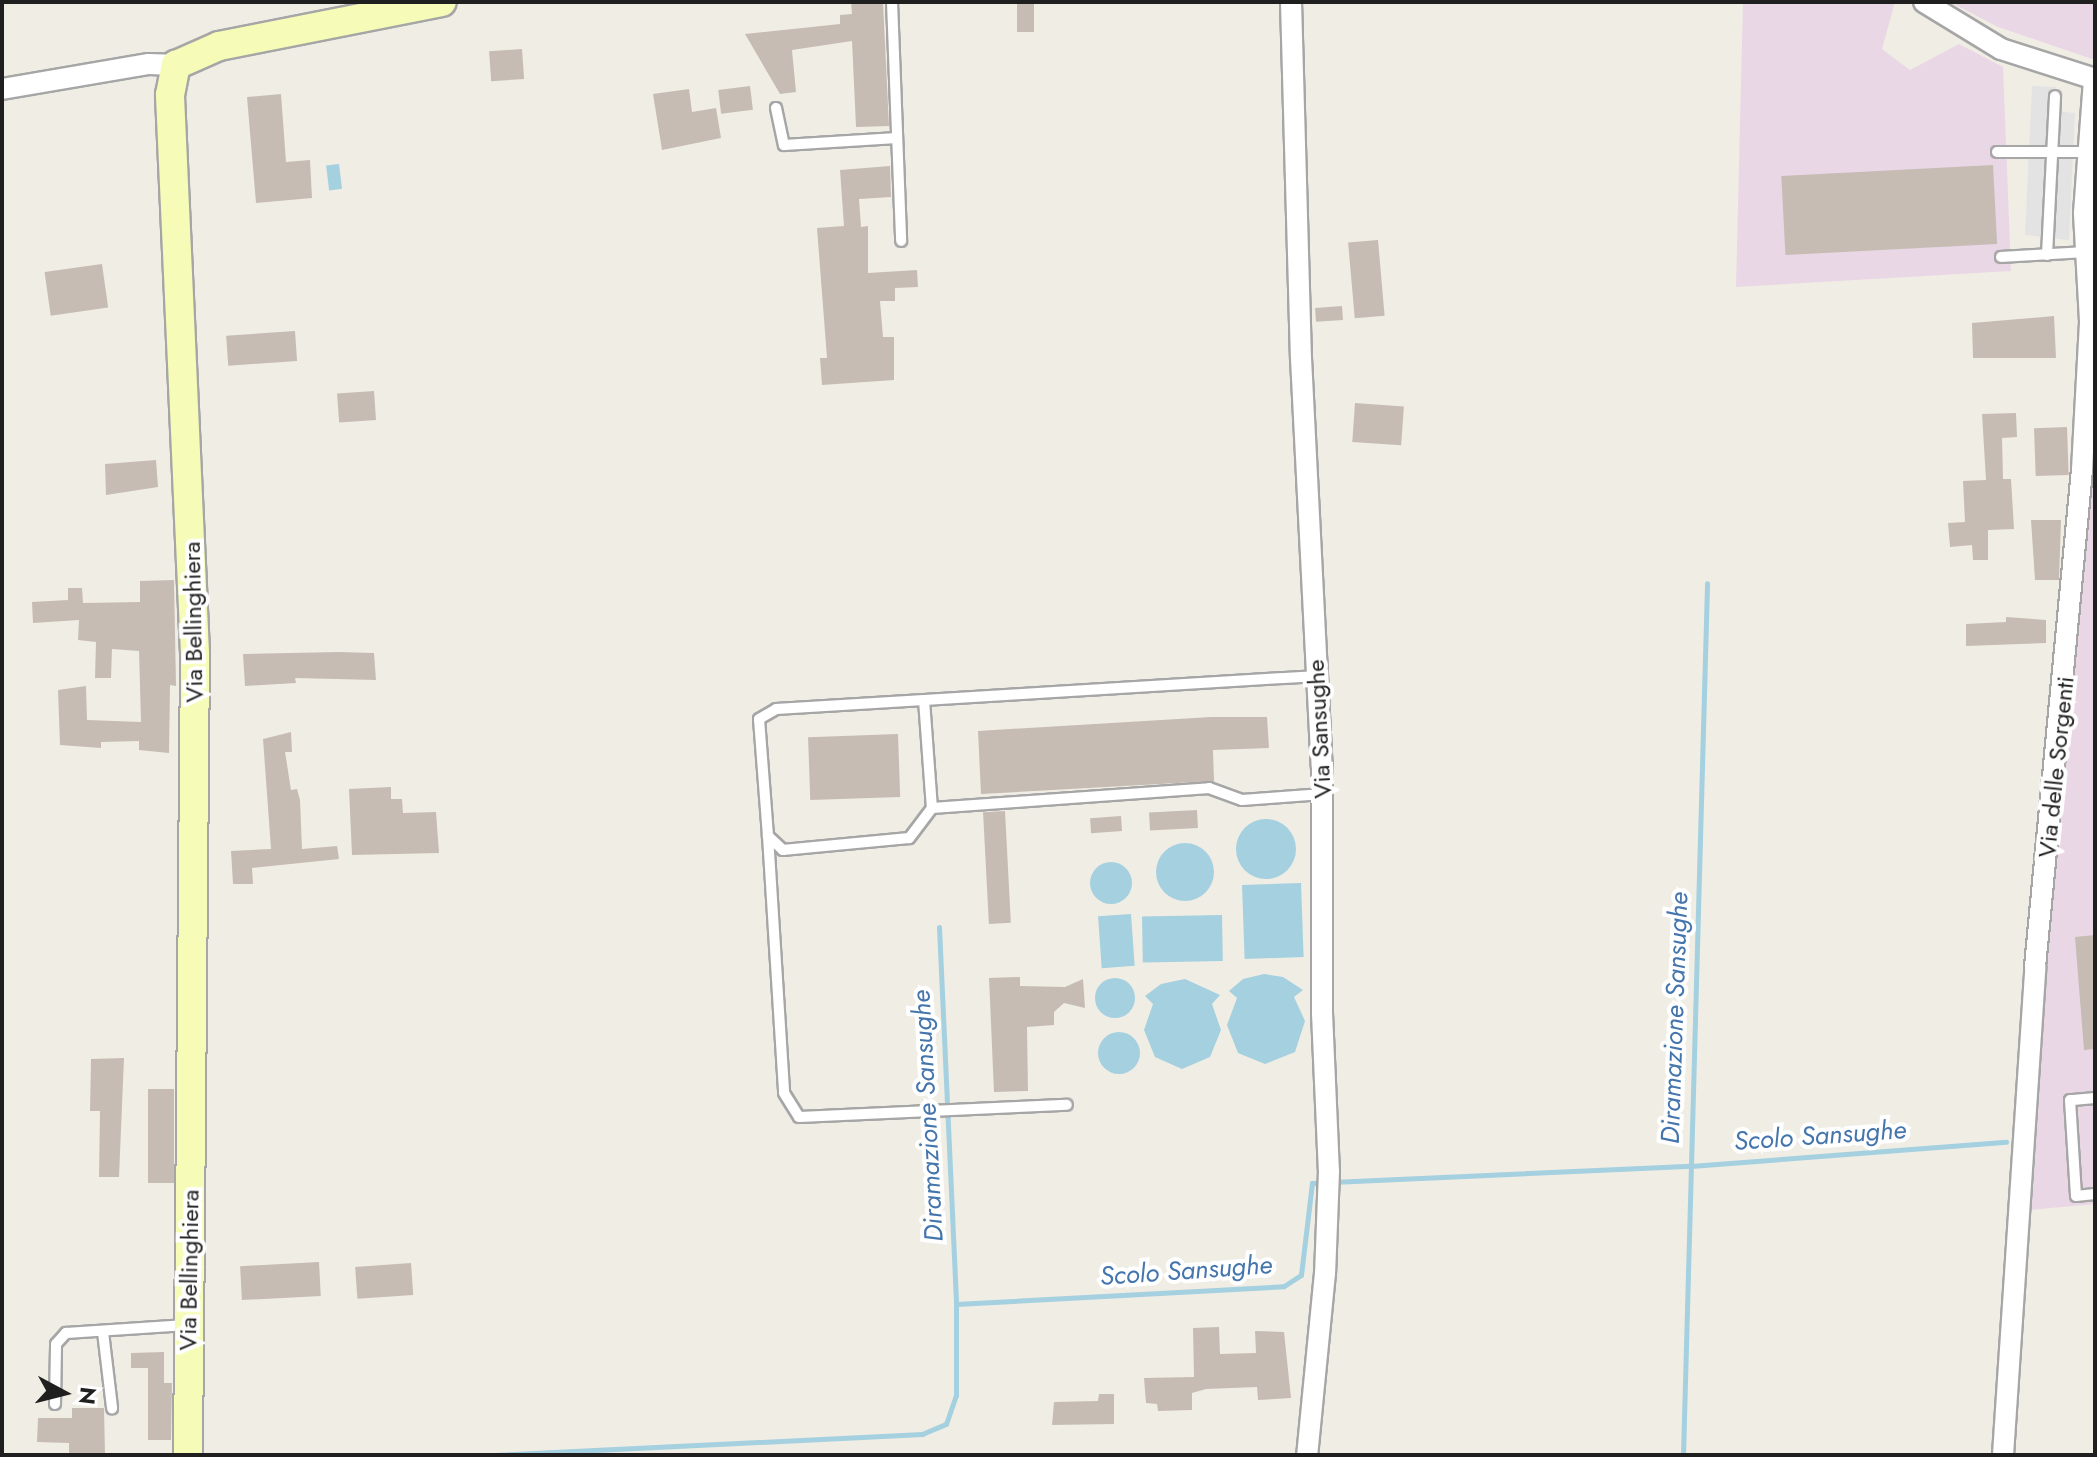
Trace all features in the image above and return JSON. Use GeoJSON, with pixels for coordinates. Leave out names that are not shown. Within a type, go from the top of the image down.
{"type":"FeatureCollection","features":[{"type":"Feature","properties":{"kind":"street"},"geometry":{"type":"LineString","coordinates":[[2,89],[149,64],[176,65],[219,46],[442,2]]}},
{"type":"Feature","properties":{"kind":"street","name":"Via Sansughe"},"geometry":{"type":"LineString","coordinates":[[1291,2],[1301,358],[1323,794],[1322,1013],[1328,1180],[1325,1273],[1307,1455]]}},
{"type":"Feature","properties":{"kind":"street"},"geometry":{"type":"LineString","coordinates":[[1924,2],[2001,49],[2095,79]]}},
{"type":"Feature","properties":{"kind":"street","name":"Via Bellinghiera"},"geometry":{"type":"LineString","coordinates":[[176,65],[170,95],[171,163],[195,653],[188,1455]]}},
{"type":"Feature","properties":{"kind":"street","name":"Via delle Sorgenti"},"geometry":{"type":"LineString","coordinates":[[2003,1455],[2035,967],[2082,470],[2090,321],[2085,252],[2087,152],[2095,79]]}},
{"type":"Feature","properties":{"kind":"lane"},"geometry":{"type":"LineString","coordinates":[[892,2],[901,241]]}},
{"type":"Feature","properties":{"kind":"lane"},"geometry":{"type":"LineString","coordinates":[[2047,255],[2055,96]]}},
{"type":"Feature","properties":{"kind":"lane"},"geometry":{"type":"LineString","coordinates":[[776,108],[784,145],[897,138]]}},
{"type":"Feature","properties":{"kind":"lane"},"geometry":{"type":"LineString","coordinates":[[1997,152],[2087,152]]}},
{"type":"Feature","properties":{"kind":"lane"},"geometry":{"type":"LineString","coordinates":[[2001,257],[2085,252]]}},
{"type":"Feature","properties":{"kind":"lane"},"geometry":{"type":"LineString","coordinates":[[1067,1105],[799,1117],[784,1093],[759,719],[776,709],[1318,676]]}},
{"type":"Feature","properties":{"kind":"lane"},"geometry":{"type":"LineString","coordinates":[[768,836],[783,850],[909,838],[932,808],[924,700]]}},
{"type":"Feature","properties":{"kind":"lane"},"geometry":{"type":"LineString","coordinates":[[932,808],[1209,788],[1242,800],[1323,794]]}},
{"type":"Feature","properties":{"kind":"lane"},"geometry":{"type":"LineString","coordinates":[[2095,1098],[2070,1100],[2076,1196],[2095,1194]]}},
{"type":"Feature","properties":{"kind":"lane"},"geometry":{"type":"LineString","coordinates":[[55,1404],[56,1344],[66,1333],[189,1325]]}},
{"type":"Feature","properties":{"kind":"lane"},"geometry":{"type":"LineString","coordinates":[[103,1332],[112,1408]]}},
{"type":"Feature","properties":{"kind":"shaded area"},"geometry":{"type":"Polygon","coordinates":[[[1743,2],[1895,2],[1882,49],[1910,70],[1959,44],[2003,67],[2011,271],[1736,287],[1743,2]]]}},
{"type":"Feature","properties":{"kind":"shaded area"},"geometry":{"type":"Polygon","coordinates":[[[1950,2],[2095,2],[2095,60],[1998,27],[1950,2]]]}},
{"type":"Feature","properties":{"kind":"shaded area"},"geometry":{"type":"Polygon","coordinates":[[[2032,86],[2056,87],[2054,111],[2075,113],[2069,240],[2025,235],[2032,86]]]}},
{"type":"Feature","properties":{"kind":"shaded area"},"geometry":{"type":"Polygon","coordinates":[[[2095,140],[2095,1204],[2018,1211],[2095,140]]]}},
{"type":"Feature","properties":{"kind":"water"},"geometry":{"type":"Polygon","coordinates":[[[339,164],[342,189],[329,190],[326,166],[339,164]]]}},
{"type":"Feature","properties":{"kind":"water"},"geometry":{"type":"Polygon","coordinates":[[[1266,819],[1277,821],[1287,828],[1294,838],[1294,860],[1287,870],[1277,877],[1266,879],[1255,877],[1245,870],[1238,860],[1236,849],[1238,838],[1245,828],[1255,821],[1266,819]]]}},
{"type":"Feature","properties":{"kind":"water"},"geometry":{"type":"Polygon","coordinates":[[[1185,843],[1206,851],[1214,872],[1206,893],[1185,901],[1164,893],[1156,872],[1164,851],[1185,843]]]}},
{"type":"Feature","properties":{"kind":"water"},"geometry":{"type":"Polygon","coordinates":[[[1111,862],[1126,868],[1132,883],[1126,898],[1111,904],[1096,898],[1090,883],[1096,868],[1111,862]]]}},
{"type":"Feature","properties":{"kind":"water"},"geometry":{"type":"Polygon","coordinates":[[[1301,883],[1304,957],[1245,959],[1242,885],[1301,883]]]}},
{"type":"Feature","properties":{"kind":"water"},"geometry":{"type":"Polygon","coordinates":[[[1131,914],[1135,966],[1102,968],[1098,916],[1131,914]]]}},
{"type":"Feature","properties":{"kind":"water"},"geometry":{"type":"Polygon","coordinates":[[[1222,915],[1223,961],[1143,962],[1142,916],[1222,915]]]}},
{"type":"Feature","properties":{"kind":"water"},"geometry":{"type":"Polygon","coordinates":[[[1264,974],[1283,977],[1303,990],[1294,997],[1305,1021],[1295,1052],[1265,1064],[1238,1053],[1227,1025],[1237,998],[1229,991],[1243,979],[1264,974]]]}},
{"type":"Feature","properties":{"kind":"water"},"geometry":{"type":"Polygon","coordinates":[[[1115,978],[1129,984],[1135,998],[1129,1012],[1115,1018],[1101,1012],[1095,998],[1101,984],[1115,978]]]}},
{"type":"Feature","properties":{"kind":"water"},"geometry":{"type":"Polygon","coordinates":[[[1185,979],[1220,995],[1212,1004],[1221,1030],[1210,1057],[1182,1069],[1155,1057],[1144,1030],[1153,1004],[1145,996],[1161,984],[1185,979]]]}},
{"type":"Feature","properties":{"kind":"water"},"geometry":{"type":"Polygon","coordinates":[[[1119,1032],[1134,1038],[1140,1053],[1134,1068],[1119,1074],[1104,1068],[1098,1053],[1104,1038],[1119,1032]]]}},
{"type":"Feature","properties":{"kind":"building"},"geometry":{"type":"Polygon","coordinates":[[[851,2],[883,2],[889,126],[856,127],[852,41],[792,50],[796,92],[780,94],[745,34],[840,24],[840,15],[852,14],[851,2]]]}},
{"type":"Feature","properties":{"kind":"building"},"geometry":{"type":"Polygon","coordinates":[[[1017,2],[1034,2],[1034,32],[1017,32],[1017,2]]]}},
{"type":"Feature","properties":{"kind":"building"},"geometry":{"type":"Polygon","coordinates":[[[522,49],[524,79],[491,81],[489,51],[522,49]]]}},
{"type":"Feature","properties":{"kind":"building"},"geometry":{"type":"Polygon","coordinates":[[[750,86],[753,110],[721,114],[718,90],[750,86]]]}},
{"type":"Feature","properties":{"kind":"building"},"geometry":{"type":"Polygon","coordinates":[[[689,89],[692,112],[716,108],[721,138],[662,150],[653,94],[689,89]]]}},
{"type":"Feature","properties":{"kind":"building"},"geometry":{"type":"Polygon","coordinates":[[[281,94],[286,162],[310,160],[312,198],[256,203],[247,97],[281,94]]]}},
{"type":"Feature","properties":{"kind":"building"},"geometry":{"type":"Polygon","coordinates":[[[1993,165],[1997,244],[1785,255],[1781,176],[1993,165]]]}},
{"type":"Feature","properties":{"kind":"building"},"geometry":{"type":"Polygon","coordinates":[[[890,166],[891,197],[859,199],[861,227],[868,226],[868,273],[917,270],[918,287],[895,288],[895,301],[880,301],[883,337],[894,337],[894,380],[822,385],[820,358],[827,358],[817,228],[844,226],[840,170],[890,166]]]}},
{"type":"Feature","properties":{"kind":"building"},"geometry":{"type":"Polygon","coordinates":[[[1378,240],[1385,316],[1355,318],[1348,243],[1378,240]]]}},
{"type":"Feature","properties":{"kind":"building"},"geometry":{"type":"Polygon","coordinates":[[[102,264],[108,308],[51,316],[45,272],[102,264]]]}},
{"type":"Feature","properties":{"kind":"building"},"geometry":{"type":"Polygon","coordinates":[[[1342,306],[1343,320],[1316,322],[1315,308],[1342,306]]]}},
{"type":"Feature","properties":{"kind":"building"},"geometry":{"type":"Polygon","coordinates":[[[2054,316],[2056,358],[1973,358],[1972,323],[2054,316]]]}},
{"type":"Feature","properties":{"kind":"building"},"geometry":{"type":"Polygon","coordinates":[[[295,331],[297,361],[228,366],[226,336],[295,331]]]}},
{"type":"Feature","properties":{"kind":"building"},"geometry":{"type":"Polygon","coordinates":[[[374,391],[376,420],[339,423],[337,394],[374,391]]]}},
{"type":"Feature","properties":{"kind":"building"},"geometry":{"type":"Polygon","coordinates":[[[1355,403],[1404,406],[1401,445],[1352,442],[1355,403]]]}},
{"type":"Feature","properties":{"kind":"building"},"geometry":{"type":"Polygon","coordinates":[[[2016,413],[2017,437],[2002,438],[2003,479],[2011,479],[2014,529],[1988,530],[1988,560],[1973,560],[1972,545],[1950,547],[1948,523],[1965,522],[1963,481],[1986,480],[1982,414],[2016,413]]]}},
{"type":"Feature","properties":{"kind":"building"},"geometry":{"type":"Polygon","coordinates":[[[2067,427],[2069,475],[2036,476],[2034,428],[2067,427]]]}},
{"type":"Feature","properties":{"kind":"building"},"geometry":{"type":"Polygon","coordinates":[[[156,460],[158,487],[106,495],[105,464],[156,460]]]}},
{"type":"Feature","properties":{"kind":"building"},"geometry":{"type":"Polygon","coordinates":[[[2031,520],[2061,520],[2059,580],[2035,580],[2031,520]]]}},
{"type":"Feature","properties":{"kind":"building"},"geometry":{"type":"Polygon","coordinates":[[[174,580],[176,686],[170,685],[169,753],[139,750],[139,741],[101,742],[101,748],[60,745],[58,690],[86,686],[87,720],[141,722],[139,651],[112,649],[111,678],[95,678],[96,642],[78,640],[79,620],[33,623],[32,602],[68,600],[68,588],[82,588],[83,603],[140,602],[140,581],[174,580]]]}},
{"type":"Feature","properties":{"kind":"building"},"geometry":{"type":"Polygon","coordinates":[[[2006,617],[2046,620],[2046,643],[1966,646],[1966,624],[2006,622],[2006,617]]]}},
{"type":"Feature","properties":{"kind":"building"},"geometry":{"type":"Polygon","coordinates":[[[374,653],[376,680],[295,678],[296,683],[245,686],[243,654],[374,653]]]}},
{"type":"Feature","properties":{"kind":"building"},"geometry":{"type":"Polygon","coordinates":[[[1211,717],[1267,717],[1269,748],[1213,750],[1214,781],[981,794],[978,731],[1211,717]]]}},
{"type":"Feature","properties":{"kind":"building"},"geometry":{"type":"Polygon","coordinates":[[[291,732],[292,752],[285,752],[291,790],[297,789],[300,800],[302,849],[337,846],[339,859],[252,868],[253,884],[233,884],[231,851],[271,849],[263,739],[291,732]]]}},
{"type":"Feature","properties":{"kind":"building"},"geometry":{"type":"Polygon","coordinates":[[[898,734],[900,797],[810,800],[808,737],[898,734]]]}},
{"type":"Feature","properties":{"kind":"building"},"geometry":{"type":"Polygon","coordinates":[[[391,787],[391,799],[402,799],[403,813],[436,812],[439,853],[352,855],[349,789],[391,787]]]}},
{"type":"Feature","properties":{"kind":"building"},"geometry":{"type":"Polygon","coordinates":[[[1197,810],[1198,828],[1150,830],[1149,813],[1197,810]]]}},
{"type":"Feature","properties":{"kind":"building"},"geometry":{"type":"Polygon","coordinates":[[[1005,811],[1011,923],[989,924],[983,812],[1005,811]]]}},
{"type":"Feature","properties":{"kind":"building"},"geometry":{"type":"Polygon","coordinates":[[[1121,816],[1122,831],[1091,833],[1090,818],[1121,816]]]}},
{"type":"Feature","properties":{"kind":"building"},"geometry":{"type":"Polygon","coordinates":[[[2095,935],[2095,1049],[2084,1050],[2075,937],[2095,935]]]}},
{"type":"Feature","properties":{"kind":"building"},"geometry":{"type":"Polygon","coordinates":[[[1020,977],[1020,986],[1065,987],[1083,979],[1085,1008],[1064,1003],[1054,1012],[1054,1025],[1027,1027],[1028,1091],[994,1092],[989,978],[1020,977]]]}},
{"type":"Feature","properties":{"kind":"building"},"geometry":{"type":"Polygon","coordinates":[[[124,1058],[119,1177],[99,1177],[100,1111],[90,1111],[91,1059],[124,1058]]]}},
{"type":"Feature","properties":{"kind":"building"},"geometry":{"type":"Polygon","coordinates":[[[148,1089],[174,1089],[174,1183],[148,1183],[148,1089]]]}},
{"type":"Feature","properties":{"kind":"building"},"geometry":{"type":"Polygon","coordinates":[[[319,1262],[321,1296],[242,1300],[240,1266],[319,1262]]]}},
{"type":"Feature","properties":{"kind":"building"},"geometry":{"type":"Polygon","coordinates":[[[411,1263],[413,1295],[357,1299],[355,1267],[411,1263]]]}},
{"type":"Feature","properties":{"kind":"building"},"geometry":{"type":"Polygon","coordinates":[[[1219,1327],[1220,1354],[1256,1353],[1255,1331],[1284,1332],[1291,1398],[1258,1400],[1257,1387],[1206,1389],[1192,1393],[1192,1410],[1158,1411],[1157,1404],[1146,1403],[1144,1378],[1194,1377],[1193,1328],[1219,1327]]]}},
{"type":"Feature","properties":{"kind":"building"},"geometry":{"type":"Polygon","coordinates":[[[164,1352],[164,1383],[172,1383],[171,1440],[148,1440],[148,1368],[131,1368],[131,1353],[164,1352]]]}},
{"type":"Feature","properties":{"kind":"building"},"geometry":{"type":"Polygon","coordinates":[[[1099,1394],[1114,1394],[1114,1424],[1052,1425],[1054,1402],[1098,1401],[1099,1394]]]}},
{"type":"Feature","properties":{"kind":"building"},"geometry":{"type":"Polygon","coordinates":[[[72,1408],[104,1408],[105,1455],[69,1455],[69,1443],[37,1442],[38,1418],[72,1418],[72,1408]]]}},
{"type":"Feature","properties":{"kind":"waterway","name":"Diramazione Sansughe"},"geometry":{"type":"LineString","coordinates":[[1683,1455],[1707,583]]}},
{"type":"Feature","properties":{"kind":"waterway","name":"Diramazione Sansughe"},"geometry":{"type":"LineString","coordinates":[[939,927],[956,1304]]}},
{"type":"Feature","properties":{"kind":"waterway","name":"Scolo Sansughe"},"geometry":{"type":"LineString","coordinates":[[1332,1182],[1691,1166],[2006,1142]]}},
{"type":"Feature","properties":{"kind":"waterway","name":"Scolo Sansughe"},"geometry":{"type":"LineString","coordinates":[[494,1455],[922,1434],[946,1424],[956,1395],[956,1304],[1284,1286],[1301,1275],[1312,1183],[1322,1183]]}}]}
